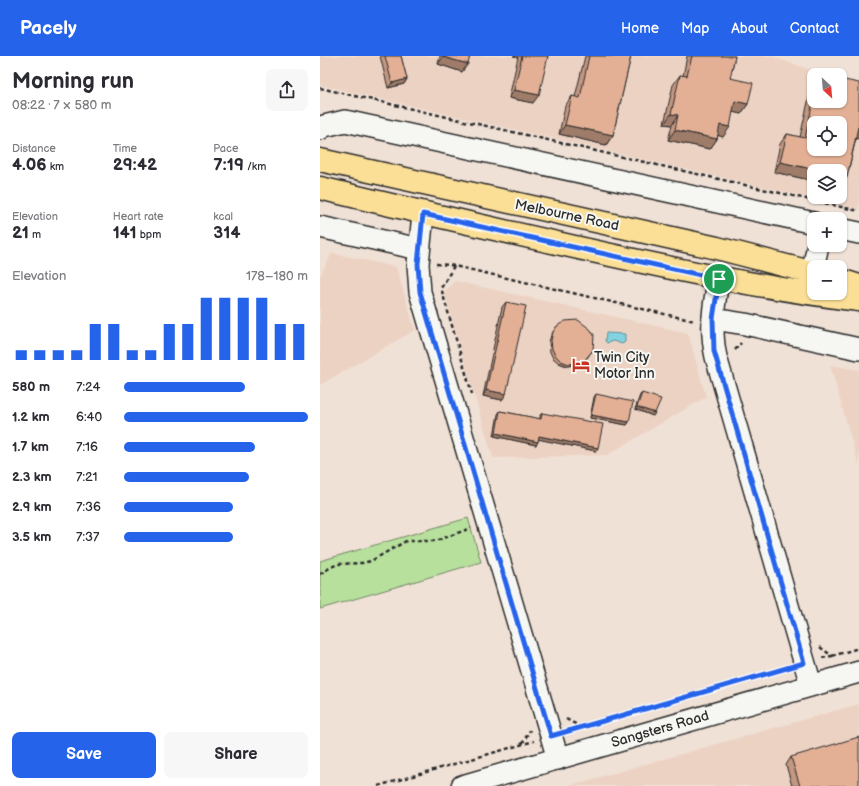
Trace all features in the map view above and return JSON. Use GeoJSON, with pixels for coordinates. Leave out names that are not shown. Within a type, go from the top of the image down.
{"type":"FeatureCollection","features":[{"type":"Feature","properties":{"kind":"main road","name":"Melbourne Road"},"geometry":{"type":"LineString","coordinates":[[320,160],[717,248],[807,271]]}},
{"type":"Feature","properties":{"kind":"main road"},"geometry":{"type":"LineString","coordinates":[[320,188],[423,214],[719,279],[859,300]]}},
{"type":"Feature","properties":{"kind":"main road"},"geometry":{"type":"LineString","coordinates":[[717,248],[719,279]]}},
{"type":"Feature","properties":{"kind":"main road"},"geometry":{"type":"LineString","coordinates":[[847,282],[859,286]]}},
{"type":"Feature","properties":{"kind":"street"},"geometry":{"type":"LineString","coordinates":[[320,129],[324,126],[345,122],[807,221]]}},
{"type":"Feature","properties":{"kind":"street"},"geometry":{"type":"LineString","coordinates":[[423,214],[419,256],[420,292],[558,759]]}},
{"type":"Feature","properties":{"kind":"street"},"geometry":{"type":"LineString","coordinates":[[320,227],[419,256]]}},
{"type":"Feature","properties":{"kind":"street"},"geometry":{"type":"LineString","coordinates":[[847,230],[859,233]]}},
{"type":"Feature","properties":{"kind":"street"},"geometry":{"type":"LineString","coordinates":[[719,279],[712,325],[714,351],[811,686]]}},
{"type":"Feature","properties":{"kind":"street"},"geometry":{"type":"LineString","coordinates":[[712,325],[752,325],[859,349]]}},
{"type":"Feature","properties":{"kind":"street","name":"Sangsters Road"},"geometry":{"type":"LineString","coordinates":[[462,786],[859,672]]}},
{"type":"Feature","properties":{"kind":"path"},"geometry":{"type":"LineString","coordinates":[[320,88],[859,211]]}},
{"type":"Feature","properties":{"kind":"path"},"geometry":{"type":"LineString","coordinates":[[419,256],[454,266],[712,325],[731,342],[748,345]]}},
{"type":"Feature","properties":{"kind":"path"},"geometry":{"type":"LineString","coordinates":[[454,266],[441,288],[474,402]]}},
{"type":"Feature","properties":{"kind":"path"},"geometry":{"type":"LineString","coordinates":[[733,352],[741,343]]}},
{"type":"Feature","properties":{"kind":"path"},"geometry":{"type":"LineString","coordinates":[[320,574],[338,564],[362,564],[371,561],[406,541],[436,541],[473,527]]}},
{"type":"Feature","properties":{"kind":"path"},"geometry":{"type":"LineString","coordinates":[[818,646],[832,656]]}},
{"type":"Feature","properties":{"kind":"path"},"geometry":{"type":"LineString","coordinates":[[378,786],[859,648]]}},
{"type":"Feature","properties":{"kind":"path"},"geometry":{"type":"LineString","coordinates":[[564,711],[566,719],[582,727]]}},
{"type":"Feature","properties":{"kind":"shaded area"},"geometry":{"type":"Polygon","coordinates":[[[320,56],[770,56],[807,69],[807,108],[847,108],[847,95],[859,86],[859,209],[837,204],[847,204],[847,164],[807,164],[807,197],[320,85],[320,56]]]}},
{"type":"Feature","properties":{"kind":"shaded area"},"geometry":{"type":"Polygon","coordinates":[[[332,253],[396,267],[415,330],[320,385],[320,276],[332,253]]]}},
{"type":"Feature","properties":{"kind":"shaded area","name":"Twin City Motor Inn"},"geometry":{"type":"Polygon","coordinates":[[[455,281],[688,333],[706,397],[607,455],[493,458],[444,292],[455,281]]]}},
{"type":"Feature","properties":{"kind":"shaded area"},"geometry":{"type":"Polygon","coordinates":[[[830,365],[859,370],[859,466],[830,365]]]}},
{"type":"Feature","properties":{"kind":"shaded area"},"geometry":{"type":"Polygon","coordinates":[[[859,704],[859,786],[568,786],[859,704]]]}},
{"type":"Feature","properties":{"kind":"green space"},"geometry":{"type":"Polygon","coordinates":[[[468,518],[481,562],[320,609],[320,561],[468,518]]]}},
{"type":"Feature","properties":{"kind":"water"},"geometry":{"type":"Polygon","coordinates":[[[606,333],[625,334],[625,342],[622,344],[613,341],[607,343],[605,341],[606,333]]]}},
{"type":"Feature","properties":{"kind":"building"},"geometry":{"type":"Polygon","coordinates":[[[385,56],[401,56],[407,79],[392,83],[385,56]]]}},
{"type":"Feature","properties":{"kind":"building"},"geometry":{"type":"Polygon","coordinates":[[[443,56],[470,56],[468,64],[443,56]]]}},
{"type":"Feature","properties":{"kind":"building"},"geometry":{"type":"Polygon","coordinates":[[[522,56],[548,56],[539,95],[514,90],[522,56]]]}},
{"type":"Feature","properties":{"kind":"building"},"geometry":{"type":"Polygon","coordinates":[[[589,56],[631,56],[613,135],[565,125],[572,96],[580,98],[589,56]]]}},
{"type":"Feature","properties":{"kind":"building"},"geometry":{"type":"Polygon","coordinates":[[[692,56],[735,56],[730,78],[753,83],[748,104],[735,101],[730,127],[720,125],[717,139],[675,130],[678,115],[671,114],[680,75],[687,76],[692,56]]]}},
{"type":"Feature","properties":{"kind":"building"},"geometry":{"type":"Polygon","coordinates":[[[847,80],[859,83],[859,128],[858,127],[847,177],[847,164],[807,164],[807,168],[780,162],[787,134],[805,138],[807,129],[807,156],[847,156],[847,116],[810,116],[812,108],[847,108],[847,80]]]}},
{"type":"Feature","properties":{"kind":"building"},"geometry":{"type":"Polygon","coordinates":[[[506,302],[526,306],[506,394],[486,390],[506,302]]]}},
{"type":"Feature","properties":{"kind":"building"},"geometry":{"type":"Polygon","coordinates":[[[578,320],[590,329],[594,335],[593,350],[584,361],[569,364],[561,361],[555,355],[552,349],[551,340],[553,332],[557,326],[565,321],[578,320]]]}},
{"type":"Feature","properties":{"kind":"building"},"geometry":{"type":"Polygon","coordinates":[[[642,393],[661,399],[655,413],[637,407],[642,393]]]}},
{"type":"Feature","properties":{"kind":"building"},"geometry":{"type":"Polygon","coordinates":[[[596,394],[633,402],[629,422],[591,415],[596,394]]]}},
{"type":"Feature","properties":{"kind":"building"},"geometry":{"type":"Polygon","coordinates":[[[500,411],[541,419],[542,413],[603,424],[598,448],[539,436],[538,442],[496,433],[500,411]]]}},
{"type":"Feature","properties":{"kind":"building"},"geometry":{"type":"Polygon","coordinates":[[[859,737],[859,786],[800,786],[791,757],[859,737]]]}},
{"type":"Feature","properties":{"kind":"place","name":"Twin City Motor Inn"},"geometry":{"type":"Point","coordinates":[581,365]}},
{"type":"Feature","properties":{"kind":"route"},"geometry":{"type":"LineString","coordinates":[[423,214],[719,279],[714,305],[712,330],[714,351],[804,663],[551,736],[420,292],[418,264],[423,214]]}}]}
